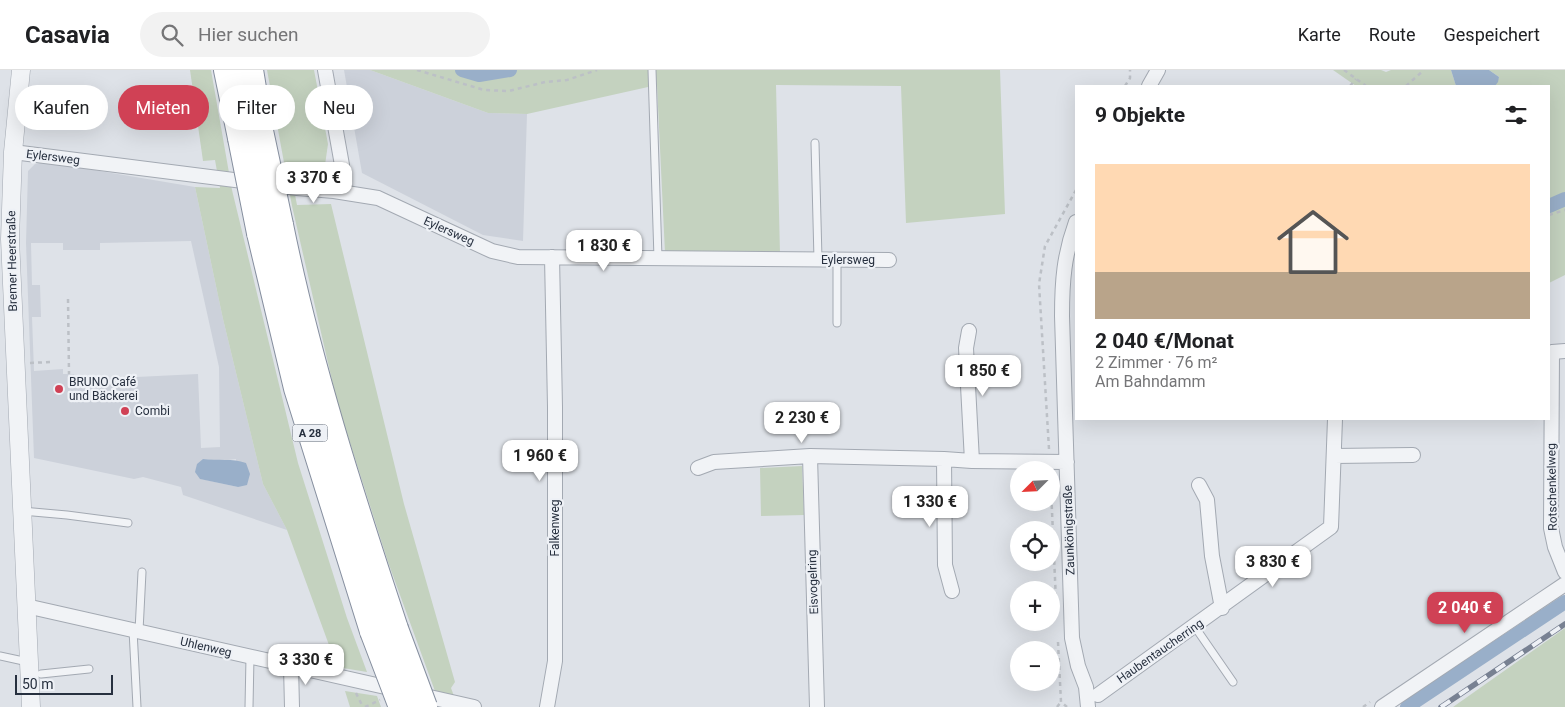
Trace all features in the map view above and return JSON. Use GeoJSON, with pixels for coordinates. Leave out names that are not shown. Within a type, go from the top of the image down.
{"type":"FeatureCollection","features":[{"type":"Feature","properties":{"kind":"highway","name":"A 28"},"geometry":{"type":"LineString","coordinates":[[227,70],[251,134],[270,229],[297,388],[384,630],[424,707]]}},
{"type":"Feature","properties":{"kind":"highway","name":"A 28"},"geometry":{"type":"LineString","coordinates":[[250,70],[251,134]]}},
{"type":"Feature","properties":{"kind":"highway","name":"A 28"},"geometry":{"type":"LineString","coordinates":[[384,630],[391,704]]}},
{"type":"Feature","properties":{"kind":"street","name":"Bremer Heerstraße"},"geometry":{"type":"LineString","coordinates":[[21,70],[13,152],[10,239],[26,606],[34,668],[31,707]]}},
{"type":"Feature","properties":{"kind":"street"},"geometry":{"type":"LineString","coordinates":[[325,70],[342,166],[334,191]]}},
{"type":"Feature","properties":{"kind":"street"},"geometry":{"type":"LineString","coordinates":[[1150,85],[1158,70]]}},
{"type":"Feature","properties":{"kind":"street","name":"Eylersweg"},"geometry":{"type":"LineString","coordinates":[[13,152],[378,198],[492,251],[518,257],[889,260]]}},
{"type":"Feature","properties":{"kind":"street","name":"Zaunkönigstraße"},"geometry":{"type":"LineString","coordinates":[[1075,225],[1069,243],[1062,279],[1072,638],[1078,666],[1092,691],[1106,707]]}},
{"type":"Feature","properties":{"kind":"street","name":"Falkenweg"},"geometry":{"type":"LineString","coordinates":[[547,707],[555,652],[555,407],[552,258]]}},
{"type":"Feature","properties":{"kind":"street"},"geometry":{"type":"LineString","coordinates":[[969,331],[966,348],[972,461]]}},
{"type":"Feature","properties":{"kind":"street","name":"Rotschenkelweg"},"geometry":{"type":"LineString","coordinates":[[1565,351],[1552,352],[1551,528],[1555,547],[1565,572]]}},
{"type":"Feature","properties":{"kind":"street","name":"Haubentaucherring"},"geometry":{"type":"LineString","coordinates":[[1092,691],[1195,627],[1331,527],[1335,420]]}},
{"type":"Feature","properties":{"kind":"street"},"geometry":{"type":"LineString","coordinates":[[1334,456],[1413,455]]}},
{"type":"Feature","properties":{"kind":"street"},"geometry":{"type":"LineString","coordinates":[[698,468],[714,462],[810,456],[1067,462]]}},
{"type":"Feature","properties":{"kind":"street","name":"Eisvogelring"},"geometry":{"type":"LineString","coordinates":[[810,456],[817,707]]}},
{"type":"Feature","properties":{"kind":"street"},"geometry":{"type":"LineString","coordinates":[[944,459],[945,565],[952,591]]}},
{"type":"Feature","properties":{"kind":"street"},"geometry":{"type":"LineString","coordinates":[[1199,485],[1207,500],[1212,556],[1222,608]]}},
{"type":"Feature","properties":{"kind":"street"},"geometry":{"type":"LineString","coordinates":[[1382,707],[1565,584]]}},
{"type":"Feature","properties":{"kind":"street","name":"Uhlenweg"},"geometry":{"type":"LineString","coordinates":[[26,606],[474,707]]}},
{"type":"Feature","properties":{"kind":"street"},"geometry":{"type":"LineString","coordinates":[[291,666],[292,707]]}},
{"type":"Feature","properties":{"kind":"street","name":"Zaunkönigstraße"},"geometry":{"type":"LineString","coordinates":[[1088,707],[1092,691]]}},
{"type":"Feature","properties":{"kind":"lane"},"geometry":{"type":"LineString","coordinates":[[652,70],[658,258]]}},
{"type":"Feature","properties":{"kind":"lane"},"geometry":{"type":"LineString","coordinates":[[815,143],[818,259]]}},
{"type":"Feature","properties":{"kind":"lane"},"geometry":{"type":"LineString","coordinates":[[837,260],[837,323]]}},
{"type":"Feature","properties":{"kind":"lane"},"geometry":{"type":"LineString","coordinates":[[22,511],[67,514],[128,523]]}},
{"type":"Feature","properties":{"kind":"lane"},"geometry":{"type":"LineString","coordinates":[[137,707],[136,631],[142,572]]}},
{"type":"Feature","properties":{"kind":"lane"},"geometry":{"type":"LineString","coordinates":[[1195,627],[1233,682]]}},
{"type":"Feature","properties":{"kind":"lane"},"geometry":{"type":"LineString","coordinates":[[0,656],[34,668],[89,669]]}},
{"type":"Feature","properties":{"kind":"lane"},"geometry":{"type":"LineString","coordinates":[[249,707],[250,657]]}},
{"type":"Feature","properties":{"kind":"path"},"geometry":{"type":"LineString","coordinates":[[417,70],[484,90],[509,90],[546,82],[567,80],[597,70]]}},
{"type":"Feature","properties":{"kind":"path"},"geometry":{"type":"LineString","coordinates":[[1126,85],[1130,78],[1130,70]]}},
{"type":"Feature","properties":{"kind":"path"},"geometry":{"type":"LineString","coordinates":[[1344,70],[1365,85]]}},
{"type":"Feature","properties":{"kind":"path"},"geometry":{"type":"LineString","coordinates":[[1407,85],[1424,70]]}},
{"type":"Feature","properties":{"kind":"path"},"geometry":{"type":"LineString","coordinates":[[1351,85],[1356,79]]}},
{"type":"Feature","properties":{"kind":"path"},"geometry":{"type":"LineString","coordinates":[[1550,215],[1565,210]]}},
{"type":"Feature","properties":{"kind":"path"},"geometry":{"type":"LineString","coordinates":[[68,299],[69,374]]}},
{"type":"Feature","properties":{"kind":"path"},"geometry":{"type":"LineString","coordinates":[[26,363],[51,362]]}},
{"type":"Feature","properties":{"kind":"path"},"geometry":{"type":"LineString","coordinates":[[353,689],[364,707],[391,704]]}},
{"type":"Feature","properties":{"kind":"path"},"geometry":{"type":"LineString","coordinates":[[1057,707],[1061,702]]}},
{"type":"Feature","properties":{"kind":"shaded area"},"geometry":{"type":"Polygon","coordinates":[[[344,70],[370,70],[488,113],[527,114],[523,241],[483,235],[362,173],[354,130],[373,130],[373,85],[347,85],[344,70]]]}},
{"type":"Feature","properties":{"kind":"shaded area"},"geometry":{"type":"Polygon","coordinates":[[[46,162],[195,187],[223,319],[263,484],[287,530],[183,495],[181,487],[143,477],[134,479],[34,458],[26,243],[28,171],[35,164],[46,162]],[[191,241],[100,243],[100,250],[63,250],[63,243],[31,243],[32,285],[40,285],[41,317],[32,317],[34,371],[63,369],[63,374],[74,374],[75,380],[198,374],[201,448],[220,447],[219,367],[191,241]],[[203,459],[201,479],[238,487],[236,459],[220,461],[203,459]]]}},
{"type":"Feature","properties":{"kind":"green space"},"geometry":{"type":"Polygon","coordinates":[[[190,70],[211,70],[219,116],[219,130],[222,130],[232,190],[298,463],[347,618],[367,672],[337,667],[287,530],[263,484],[223,319],[195,187],[220,188],[215,160],[203,161],[199,130],[209,130],[209,85],[192,85],[190,70]]]}},
{"type":"Feature","properties":{"kind":"green space"},"geometry":{"type":"Polygon","coordinates":[[[267,70],[314,70],[317,85],[305,85],[305,130],[325,130],[328,144],[325,165],[309,175],[291,174],[297,205],[331,204],[404,504],[455,682],[451,688],[458,707],[442,707],[436,694],[388,562],[337,402],[292,206],[278,130],[295,130],[295,85],[270,85],[267,70]]]}},
{"type":"Feature","properties":{"kind":"green space"},"geometry":{"type":"Polygon","coordinates":[[[370,70],[1000,70],[1005,214],[906,223],[901,86],[776,85],[780,254],[665,253],[657,85],[527,114],[488,113],[370,70]]]}},
{"type":"Feature","properties":{"kind":"green space"},"geometry":{"type":"Polygon","coordinates":[[[1333,70],[1381,70],[1386,72],[1391,70],[1451,70],[1456,85],[1355,85],[1333,70]]]}},
{"type":"Feature","properties":{"kind":"green space"},"geometry":{"type":"Polygon","coordinates":[[[1489,70],[1565,70],[1565,275],[1550,282],[1550,85],[1495,85],[1499,77],[1489,70]]]}},
{"type":"Feature","properties":{"kind":"green space"},"geometry":{"type":"Polygon","coordinates":[[[802,466],[804,515],[761,516],[760,468],[802,466]]]}},
{"type":"Feature","properties":{"kind":"green space"},"geometry":{"type":"Polygon","coordinates":[[[1565,628],[1565,707],[1453,707],[1565,628]]]}},
{"type":"Feature","properties":{"kind":"green space"},"geometry":{"type":"Polygon","coordinates":[[[345,691],[377,696],[381,707],[350,707],[345,691]]]}},
{"type":"Feature","properties":{"kind":"water"},"geometry":{"type":"Polygon","coordinates":[[[1451,70],[1489,70],[1499,77],[1496,85],[1456,85],[1451,70]]]}},
{"type":"Feature","properties":{"kind":"water"},"geometry":{"type":"Polygon","coordinates":[[[203,459],[246,463],[250,474],[247,485],[238,487],[200,479],[195,472],[197,464],[203,459]]]}},
{"type":"Feature","properties":{"kind":"waterway"},"geometry":{"type":"LineString","coordinates":[[462,70],[479,75],[510,70]]}},
{"type":"Feature","properties":{"kind":"waterway"},"geometry":{"type":"LineString","coordinates":[[1550,206],[1565,199]]}},
{"type":"Feature","properties":{"kind":"waterway"},"geometry":{"type":"LineString","coordinates":[[1407,707],[1565,602]]}},
{"type":"Feature","properties":{"kind":"railway"},"geometry":{"type":"LineString","coordinates":[[1441,707],[1565,624]]}},
{"type":"Feature","properties":{"kind":"place","name":"BRUNO Café und Bäckerei"},"geometry":{"type":"Point","coordinates":[59,389]}},
{"type":"Feature","properties":{"kind":"place","name":"Combi"},"geometry":{"type":"Point","coordinates":[125,411]}}]}
